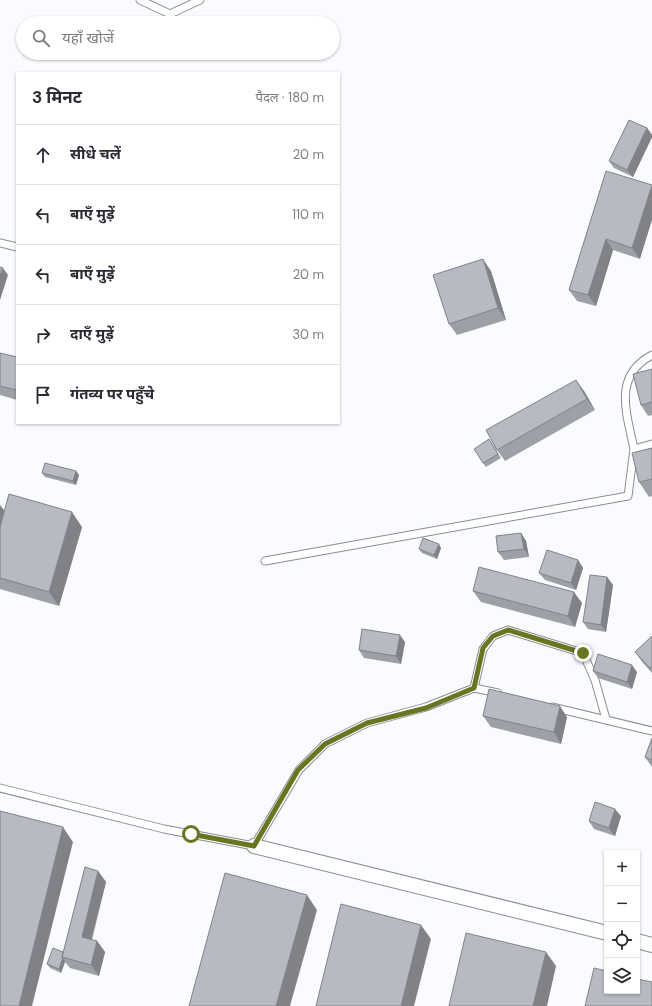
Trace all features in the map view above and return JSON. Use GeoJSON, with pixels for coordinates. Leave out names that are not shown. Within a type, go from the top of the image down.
{"type":"FeatureCollection","features":[{"type":"Feature","properties":{"kind":"street"},"geometry":{"type":"LineString","coordinates":[[254,846],[604,932]]}},
{"type":"Feature","properties":{"kind":"street"},"geometry":{"type":"LineString","coordinates":[[640,942],[652,944]]}},
{"type":"Feature","properties":{"kind":"lane"},"geometry":{"type":"LineString","coordinates":[[140,0],[170,14],[200,0]]}},
{"type":"Feature","properties":{"kind":"lane"},"geometry":{"type":"LineString","coordinates":[[0,243],[16,247]]}},
{"type":"Feature","properties":{"kind":"lane"},"geometry":{"type":"LineString","coordinates":[[265,561],[628,496],[634,449],[623,399],[629,376],[646,358],[652,355]]}},
{"type":"Feature","properties":{"kind":"lane"},"geometry":{"type":"LineString","coordinates":[[634,449],[652,444]]}},
{"type":"Feature","properties":{"kind":"lane"},"geometry":{"type":"LineString","coordinates":[[474,688],[483,648],[493,636],[508,630],[583,653],[595,680],[606,719]]}},
{"type":"Feature","properties":{"kind":"lane"},"geometry":{"type":"LineString","coordinates":[[0,788],[164,829],[254,846],[298,770],[325,744],[367,723],[426,708],[474,688],[505,695]]}},
{"type":"Feature","properties":{"kind":"lane"},"geometry":{"type":"LineString","coordinates":[[544,704],[652,731]]}},
{"type":"Feature","properties":{"kind":"building"},"geometry":{"type":"Polygon","coordinates":[[[629,120],[647,128],[627,170],[609,161],[629,120]]]}},
{"type":"Feature","properties":{"kind":"building"},"geometry":{"type":"Polygon","coordinates":[[[606,171],[652,185],[632,248],[606,239],[588,295],[569,290],[606,171]]]}},
{"type":"Feature","properties":{"kind":"building"},"geometry":{"type":"Polygon","coordinates":[[[483,259],[498,308],[449,324],[433,275],[483,259]]]}},
{"type":"Feature","properties":{"kind":"building"},"geometry":{"type":"Polygon","coordinates":[[[0,267],[3,268],[0,276],[0,267]]]}},
{"type":"Feature","properties":{"kind":"building"},"geometry":{"type":"Polygon","coordinates":[[[0,353],[16,357],[16,390],[0,386],[0,353]]]}},
{"type":"Feature","properties":{"kind":"building"},"geometry":{"type":"Polygon","coordinates":[[[652,369],[652,402],[641,405],[633,374],[652,369]]]}},
{"type":"Feature","properties":{"kind":"building"},"geometry":{"type":"Polygon","coordinates":[[[576,380],[587,399],[497,450],[486,430],[576,380]]]}},
{"type":"Feature","properties":{"kind":"building"},"geometry":{"type":"Polygon","coordinates":[[[489,439],[498,454],[483,463],[474,449],[489,439]]]}},
{"type":"Feature","properties":{"kind":"building"},"geometry":{"type":"Polygon","coordinates":[[[652,448],[652,479],[639,482],[632,453],[652,448]]]}},
{"type":"Feature","properties":{"kind":"building"},"geometry":{"type":"Polygon","coordinates":[[[45,463],[76,471],[73,481],[42,473],[45,463]]]}},
{"type":"Feature","properties":{"kind":"building"},"geometry":{"type":"Polygon","coordinates":[[[9,494],[72,512],[49,592],[0,578],[0,527],[9,494]]]}},
{"type":"Feature","properties":{"kind":"building"},"geometry":{"type":"Polygon","coordinates":[[[521,533],[524,549],[498,552],[496,536],[521,533]]]}},
{"type":"Feature","properties":{"kind":"building"},"geometry":{"type":"Polygon","coordinates":[[[423,538],[439,544],[434,555],[419,549],[423,538]]]}},
{"type":"Feature","properties":{"kind":"building"},"geometry":{"type":"Polygon","coordinates":[[[547,550],[578,560],[571,583],[539,573],[547,550]]]}},
{"type":"Feature","properties":{"kind":"building"},"geometry":{"type":"Polygon","coordinates":[[[479,567],[574,592],[568,616],[473,591],[479,567]]]}},
{"type":"Feature","properties":{"kind":"building"},"geometry":{"type":"Polygon","coordinates":[[[590,575],[607,577],[601,625],[583,622],[590,575]]]}},
{"type":"Feature","properties":{"kind":"building"},"geometry":{"type":"Polygon","coordinates":[[[362,629],[400,635],[396,656],[359,650],[362,629]]]}},
{"type":"Feature","properties":{"kind":"building"},"geometry":{"type":"Polygon","coordinates":[[[652,636],[652,666],[650,668],[635,652],[652,636]]]}},
{"type":"Feature","properties":{"kind":"building"},"geometry":{"type":"Polygon","coordinates":[[[598,654],[632,665],[627,682],[593,671],[598,654]]]}},
{"type":"Feature","properties":{"kind":"building"},"geometry":{"type":"Polygon","coordinates":[[[489,689],[560,706],[554,732],[483,716],[489,689]]]}},
{"type":"Feature","properties":{"kind":"building"},"geometry":{"type":"Polygon","coordinates":[[[652,738],[652,760],[645,757],[652,738]]]}},
{"type":"Feature","properties":{"kind":"building"},"geometry":{"type":"Polygon","coordinates":[[[595,802],[615,809],[609,828],[589,821],[595,802]]]}},
{"type":"Feature","properties":{"kind":"building"},"geometry":{"type":"Polygon","coordinates":[[[0,811],[63,827],[19,1006],[0,1006],[0,811]]]}},
{"type":"Feature","properties":{"kind":"building"},"geometry":{"type":"Polygon","coordinates":[[[85,867],[98,871],[82,937],[97,941],[91,965],[62,957],[85,867]]]}},
{"type":"Feature","properties":{"kind":"building"},"geometry":{"type":"Polygon","coordinates":[[[225,873],[307,895],[276,1006],[189,1006],[225,873]]]}},
{"type":"Feature","properties":{"kind":"building"},"geometry":{"type":"Polygon","coordinates":[[[341,904],[421,925],[401,1006],[316,1006],[341,904]]]}},
{"type":"Feature","properties":{"kind":"building"},"geometry":{"type":"Polygon","coordinates":[[[466,933],[546,952],[533,1006],[449,1006],[466,933]]]}},
{"type":"Feature","properties":{"kind":"building"},"geometry":{"type":"Polygon","coordinates":[[[53,948],[63,952],[59,969],[47,964],[53,948]]]}},
{"type":"Feature","properties":{"kind":"building"},"geometry":{"type":"Polygon","coordinates":[[[594,968],[604,970],[604,994],[640,994],[640,980],[652,982],[652,1006],[585,1006],[594,968]]]}},
{"type":"Feature","properties":{"kind":"route"},"geometry":{"type":"LineString","coordinates":[[191,834],[254,846],[298,770],[325,744],[367,723],[426,708],[474,688],[483,648],[493,636],[508,630],[583,653]]}}]}
